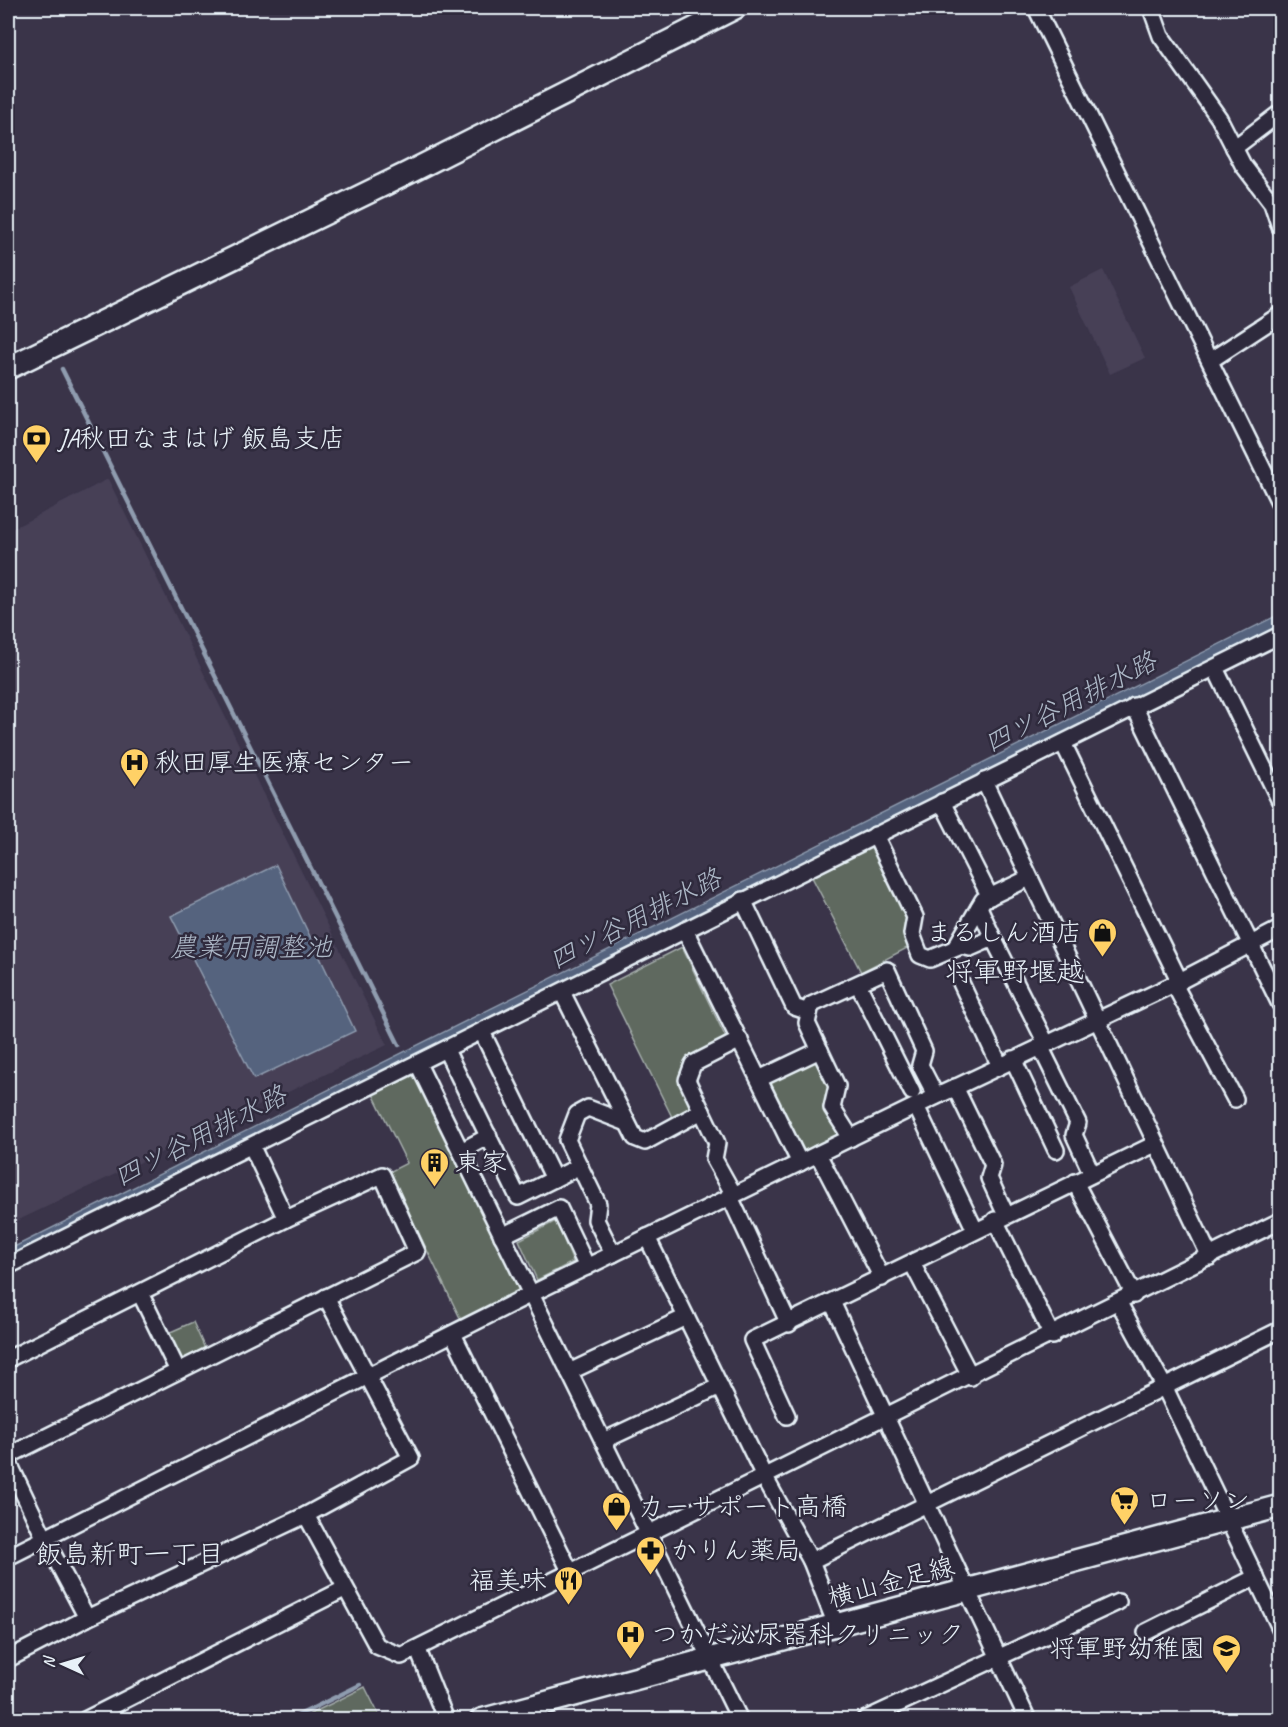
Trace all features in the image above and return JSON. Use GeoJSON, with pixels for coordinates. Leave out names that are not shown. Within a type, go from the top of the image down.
{"type":"FeatureCollection","features":[{"type":"Feature","properties":{"kind":"street"},"geometry":{"type":"LineString","coordinates":[[8,368],[418,168],[735,8]]}},
{"type":"Feature","properties":{"kind":"street"},"geometry":{"type":"LineString","coordinates":[[1036,8],[1281,504]]}},
{"type":"Feature","properties":{"kind":"street"},"geometry":{"type":"LineString","coordinates":[[1151,8],[1161,36],[1219,118],[1243,165],[1276,200],[1281,227]]}},
{"type":"Feature","properties":{"kind":"street"},"geometry":{"type":"LineString","coordinates":[[1234,148],[1281,113]]}},
{"type":"Feature","properties":{"kind":"street"},"geometry":{"type":"LineString","coordinates":[[1211,360],[1281,315]]}},
{"type":"Feature","properties":{"kind":"street"},"geometry":{"type":"LineString","coordinates":[[8,1266],[1281,635]]}},
{"type":"Feature","properties":{"kind":"street"},"geometry":{"type":"LineString","coordinates":[[1215,668],[1281,801]]}},
{"type":"Feature","properties":{"kind":"street"},"geometry":{"type":"LineString","coordinates":[[1134,706],[1281,1004]]}},
{"type":"Feature","properties":{"kind":"street"},"geometry":{"type":"LineString","coordinates":[[1063,742],[1177,983],[1235,1099]]}},
{"type":"Feature","properties":{"kind":"street"},"geometry":{"type":"LineString","coordinates":[[984,781],[1209,1257]]}},
{"type":"Feature","properties":{"kind":"street"},"geometry":{"type":"LineString","coordinates":[[942,802],[985,902],[993,938],[1078,1123],[1074,1135],[1092,1174]]}},
{"type":"Feature","properties":{"kind":"street"},"geometry":{"type":"LineString","coordinates":[[875,835],[915,917],[912,934],[920,955],[930,959],[955,948],[961,946],[969,948],[993,938]]}},
{"type":"Feature","properties":{"kind":"street"},"geometry":{"type":"LineString","coordinates":[[955,948],[985,902],[1029,878]]}},
{"type":"Feature","properties":{"kind":"street"},"geometry":{"type":"LineString","coordinates":[[743,900],[794,1006],[809,1012]]}},
{"type":"Feature","properties":{"kind":"street"},"geometry":{"type":"LineString","coordinates":[[8,1557],[531,1294],[850,1138],[914,1099],[936,1096],[1177,983],[1281,929]]}},
{"type":"Feature","properties":{"kind":"street"},"geometry":{"type":"LineString","coordinates":[[685,930],[800,1163]]}},
{"type":"Feature","properties":{"kind":"street"},"geometry":{"type":"LineString","coordinates":[[850,1138],[832,1108],[837,1086],[807,1023],[811,1005],[887,970],[924,1051],[920,1065],[936,1096]]}},
{"type":"Feature","properties":{"kind":"street"},"geometry":{"type":"LineString","coordinates":[[961,983],[1056,1150]]}},
{"type":"Feature","properties":{"kind":"street"},"geometry":{"type":"LineString","coordinates":[[858,984],[975,1230]]}},
{"type":"Feature","properties":{"kind":"street"},"geometry":{"type":"LineString","coordinates":[[562,992],[635,1138],[645,1142],[702,1111]]}},
{"type":"Feature","properties":{"kind":"street"},"geometry":{"type":"LineString","coordinates":[[482,1032],[554,1179]]}},
{"type":"Feature","properties":{"kind":"street"},"geometry":{"type":"LineString","coordinates":[[740,1040],[693,1064],[687,1080],[717,1143],[714,1159],[789,1324]]}},
{"type":"Feature","properties":{"kind":"street"},"geometry":{"type":"LineString","coordinates":[[447,1050],[518,1197],[580,1166]]}},
{"type":"Feature","properties":{"kind":"street"},"geometry":{"type":"LineString","coordinates":[[759,1079],[820,1050]]}},
{"type":"Feature","properties":{"kind":"street"},"geometry":{"type":"LineString","coordinates":[[418,1064],[740,1719]]}},
{"type":"Feature","properties":{"kind":"street"},"geometry":{"type":"LineString","coordinates":[[955,1087],[993,1165],[989,1178],[1001,1218],[1052,1336]]}},
{"type":"Feature","properties":{"kind":"street"},"geometry":{"type":"LineString","coordinates":[[613,1254],[596,1220],[598,1204],[567,1140],[577,1114],[588,1108],[627,1123]]}},
{"type":"Feature","properties":{"kind":"street"},"geometry":{"type":"LineString","coordinates":[[461,1151],[489,1136]]}},
{"type":"Feature","properties":{"kind":"street"},"geometry":{"type":"LineString","coordinates":[[787,1416],[752,1340],[1155,1144]]}},
{"type":"Feature","properties":{"kind":"street"},"geometry":{"type":"LineString","coordinates":[[252,1147],[286,1219]]}},
{"type":"Feature","properties":{"kind":"street"},"geometry":{"type":"LineString","coordinates":[[818,1154],[882,1278]]}},
{"type":"Feature","properties":{"kind":"street"},"geometry":{"type":"LineString","coordinates":[[8,1359],[286,1219],[382,1175],[417,1252],[8,1456]]}},
{"type":"Feature","properties":{"kind":"street"},"geometry":{"type":"LineString","coordinates":[[1075,1182],[1134,1295]]}},
{"type":"Feature","properties":{"kind":"street"},"geometry":{"type":"LineString","coordinates":[[502,1236],[559,1208],[587,1267]]}},
{"type":"Feature","properties":{"kind":"street"},"geometry":{"type":"LineString","coordinates":[[306,1515],[344,1589],[377,1646],[401,1656],[418,1650],[971,1377],[1281,1221]]}},
{"type":"Feature","properties":{"kind":"street"},"geometry":{"type":"LineString","coordinates":[[647,1237],[765,1478],[811,1561],[836,1624]]}},
{"type":"Feature","properties":{"kind":"street"},"geometry":{"type":"LineString","coordinates":[[912,1263],[971,1377]]}},
{"type":"Feature","properties":{"kind":"street"},"geometry":{"type":"LineString","coordinates":[[140,1293],[177,1371]]}},
{"type":"Feature","properties":{"kind":"street"},"geometry":{"type":"LineString","coordinates":[[8,1659],[87,1618],[306,1515],[411,1458],[326,1297]]}},
{"type":"Feature","properties":{"kind":"street"},"geometry":{"type":"LineString","coordinates":[[832,1302],[888,1418],[964,1590],[1028,1719]]}},
{"type":"Feature","properties":{"kind":"street"},"geometry":{"type":"LineString","coordinates":[[1119,1303],[1164,1386],[1227,1521],[1281,1628]]}},
{"type":"Feature","properties":{"kind":"street"},"geometry":{"type":"LineString","coordinates":[[569,1372],[686,1317]]}},
{"type":"Feature","properties":{"kind":"street"},"geometry":{"type":"LineString","coordinates":[[811,1561],[1281,1330]]}},
{"type":"Feature","properties":{"kind":"street"},"geometry":{"type":"LineString","coordinates":[[453,1334],[571,1573]]}},
{"type":"Feature","properties":{"kind":"street"},"geometry":{"type":"LineString","coordinates":[[603,1441],[720,1386]]}},
{"type":"Feature","properties":{"kind":"street"},"geometry":{"type":"LineString","coordinates":[[8,1461],[45,1539],[87,1618]]}},
{"type":"Feature","properties":{"kind":"street","name":"横山金足線"},"geometry":{"type":"LineString","coordinates":[[481,1719],[1281,1506]]}},
{"type":"Feature","properties":{"kind":"street"},"geometry":{"type":"LineString","coordinates":[[1146,1632],[1256,1577]]}},
{"type":"Feature","properties":{"kind":"street"},"geometry":{"type":"LineString","coordinates":[[85,1719],[344,1589]]}},
{"type":"Feature","properties":{"kind":"street"},"geometry":{"type":"LineString","coordinates":[[864,1719],[1118,1602]]}},
{"type":"Feature","properties":{"kind":"street"},"geometry":{"type":"LineString","coordinates":[[418,1650],[446,1719]]}},
{"type":"Feature","properties":{"kind":"shaded area"},"geometry":{"type":"Polygon","coordinates":[[[1103,270],[1145,358],[1110,374],[1069,287],[1103,270]]]}},
{"type":"Feature","properties":{"kind":"shaded area","name":"秋田厚生医療センター"},"geometry":{"type":"Polygon","coordinates":[[[108,479],[387,1045],[8,1225],[8,531],[108,479]]]}},
{"type":"Feature","properties":{"kind":"shaded area"},"geometry":{"type":"Polygon","coordinates":[[[873,846],[907,919],[904,931],[911,946],[861,972],[812,877],[873,846]]]}},
{"type":"Feature","properties":{"kind":"shaded area"},"geometry":{"type":"Polygon","coordinates":[[[682,947],[726,1038],[687,1057],[681,1083],[692,1109],[673,1119],[607,985],[682,947]]]}},
{"type":"Feature","properties":{"kind":"shaded area"},"geometry":{"type":"Polygon","coordinates":[[[815,1058],[830,1086],[841,1135],[803,1154],[768,1083],[815,1058]]]}},
{"type":"Feature","properties":{"kind":"shaded area"},"geometry":{"type":"Polygon","coordinates":[[[413,1072],[521,1293],[462,1322],[389,1172],[407,1163],[372,1092],[413,1072]]]}},
{"type":"Feature","properties":{"kind":"shaded area"},"geometry":{"type":"Polygon","coordinates":[[[556,1221],[573,1262],[537,1280],[519,1240],[556,1221]]]}},
{"type":"Feature","properties":{"kind":"shaded area"},"geometry":{"type":"Polygon","coordinates":[[[193,1322],[206,1351],[185,1361],[177,1359],[166,1334],[193,1322]]]}},
{"type":"Feature","properties":{"kind":"shaded area"},"geometry":{"type":"Polygon","coordinates":[[[365,1687],[381,1719],[300,1719],[365,1687]]]}},
{"type":"Feature","properties":{"kind":"water","name":"四ツ谷用排水路"},"geometry":{"type":"Polygon","coordinates":[[[1280,614],[1280,629],[8,1259],[8,1250],[1280,614]]]}},
{"type":"Feature","properties":{"kind":"water","name":"農業用調整池"},"geometry":{"type":"Polygon","coordinates":[[[276,865],[355,1031],[254,1079],[171,916],[276,865]]]}},
{"type":"Feature","properties":{"kind":"waterway"},"geometry":{"type":"LineString","coordinates":[[62,369],[399,1045]]}},
{"type":"Feature","properties":{"kind":"waterway"},"geometry":{"type":"LineString","coordinates":[[289,1720],[360,1685]]}},
{"type":"Feature","properties":{"kind":"place","name":"JA秋田なまはげ 飯島支店"},"geometry":{"type":"Point","coordinates":[37,464]}},
{"type":"Feature","properties":{"kind":"place","name":"秋田厚生医療センター"},"geometry":{"type":"Point","coordinates":[134,788]}},
{"type":"Feature","properties":{"kind":"place","name":"まるしん酒店"},"geometry":{"type":"Point","coordinates":[1103,958]}},
{"type":"Feature","properties":{"kind":"place","name":"東家"},"geometry":{"type":"Point","coordinates":[434,1188]}},
{"type":"Feature","properties":{"kind":"place","name":"ローソン"},"geometry":{"type":"Point","coordinates":[1125,1526]}},
{"type":"Feature","properties":{"kind":"place","name":"カーサポート高橋"},"geometry":{"type":"Point","coordinates":[617,1532]}},
{"type":"Feature","properties":{"kind":"place","name":"かりん薬局"},"geometry":{"type":"Point","coordinates":[650,1576]}},
{"type":"Feature","properties":{"kind":"place","name":"福美味"},"geometry":{"type":"Point","coordinates":[568,1606]}},
{"type":"Feature","properties":{"kind":"place","name":"つかだ泌尿器科クリニック"},"geometry":{"type":"Point","coordinates":[631,1660]}},
{"type":"Feature","properties":{"kind":"place","name":"将軍野幼稚園"},"geometry":{"type":"Point","coordinates":[1226,1674]}},
{"type":"Feature","properties":{"kind":"district","name":"将軍野堰越"},"geometry":{"type":"Point","coordinates":[1015,971]}},
{"type":"Feature","properties":{"kind":"district","name":"飯島新町一丁目"},"geometry":{"type":"Point","coordinates":[130,1554]}}]}
